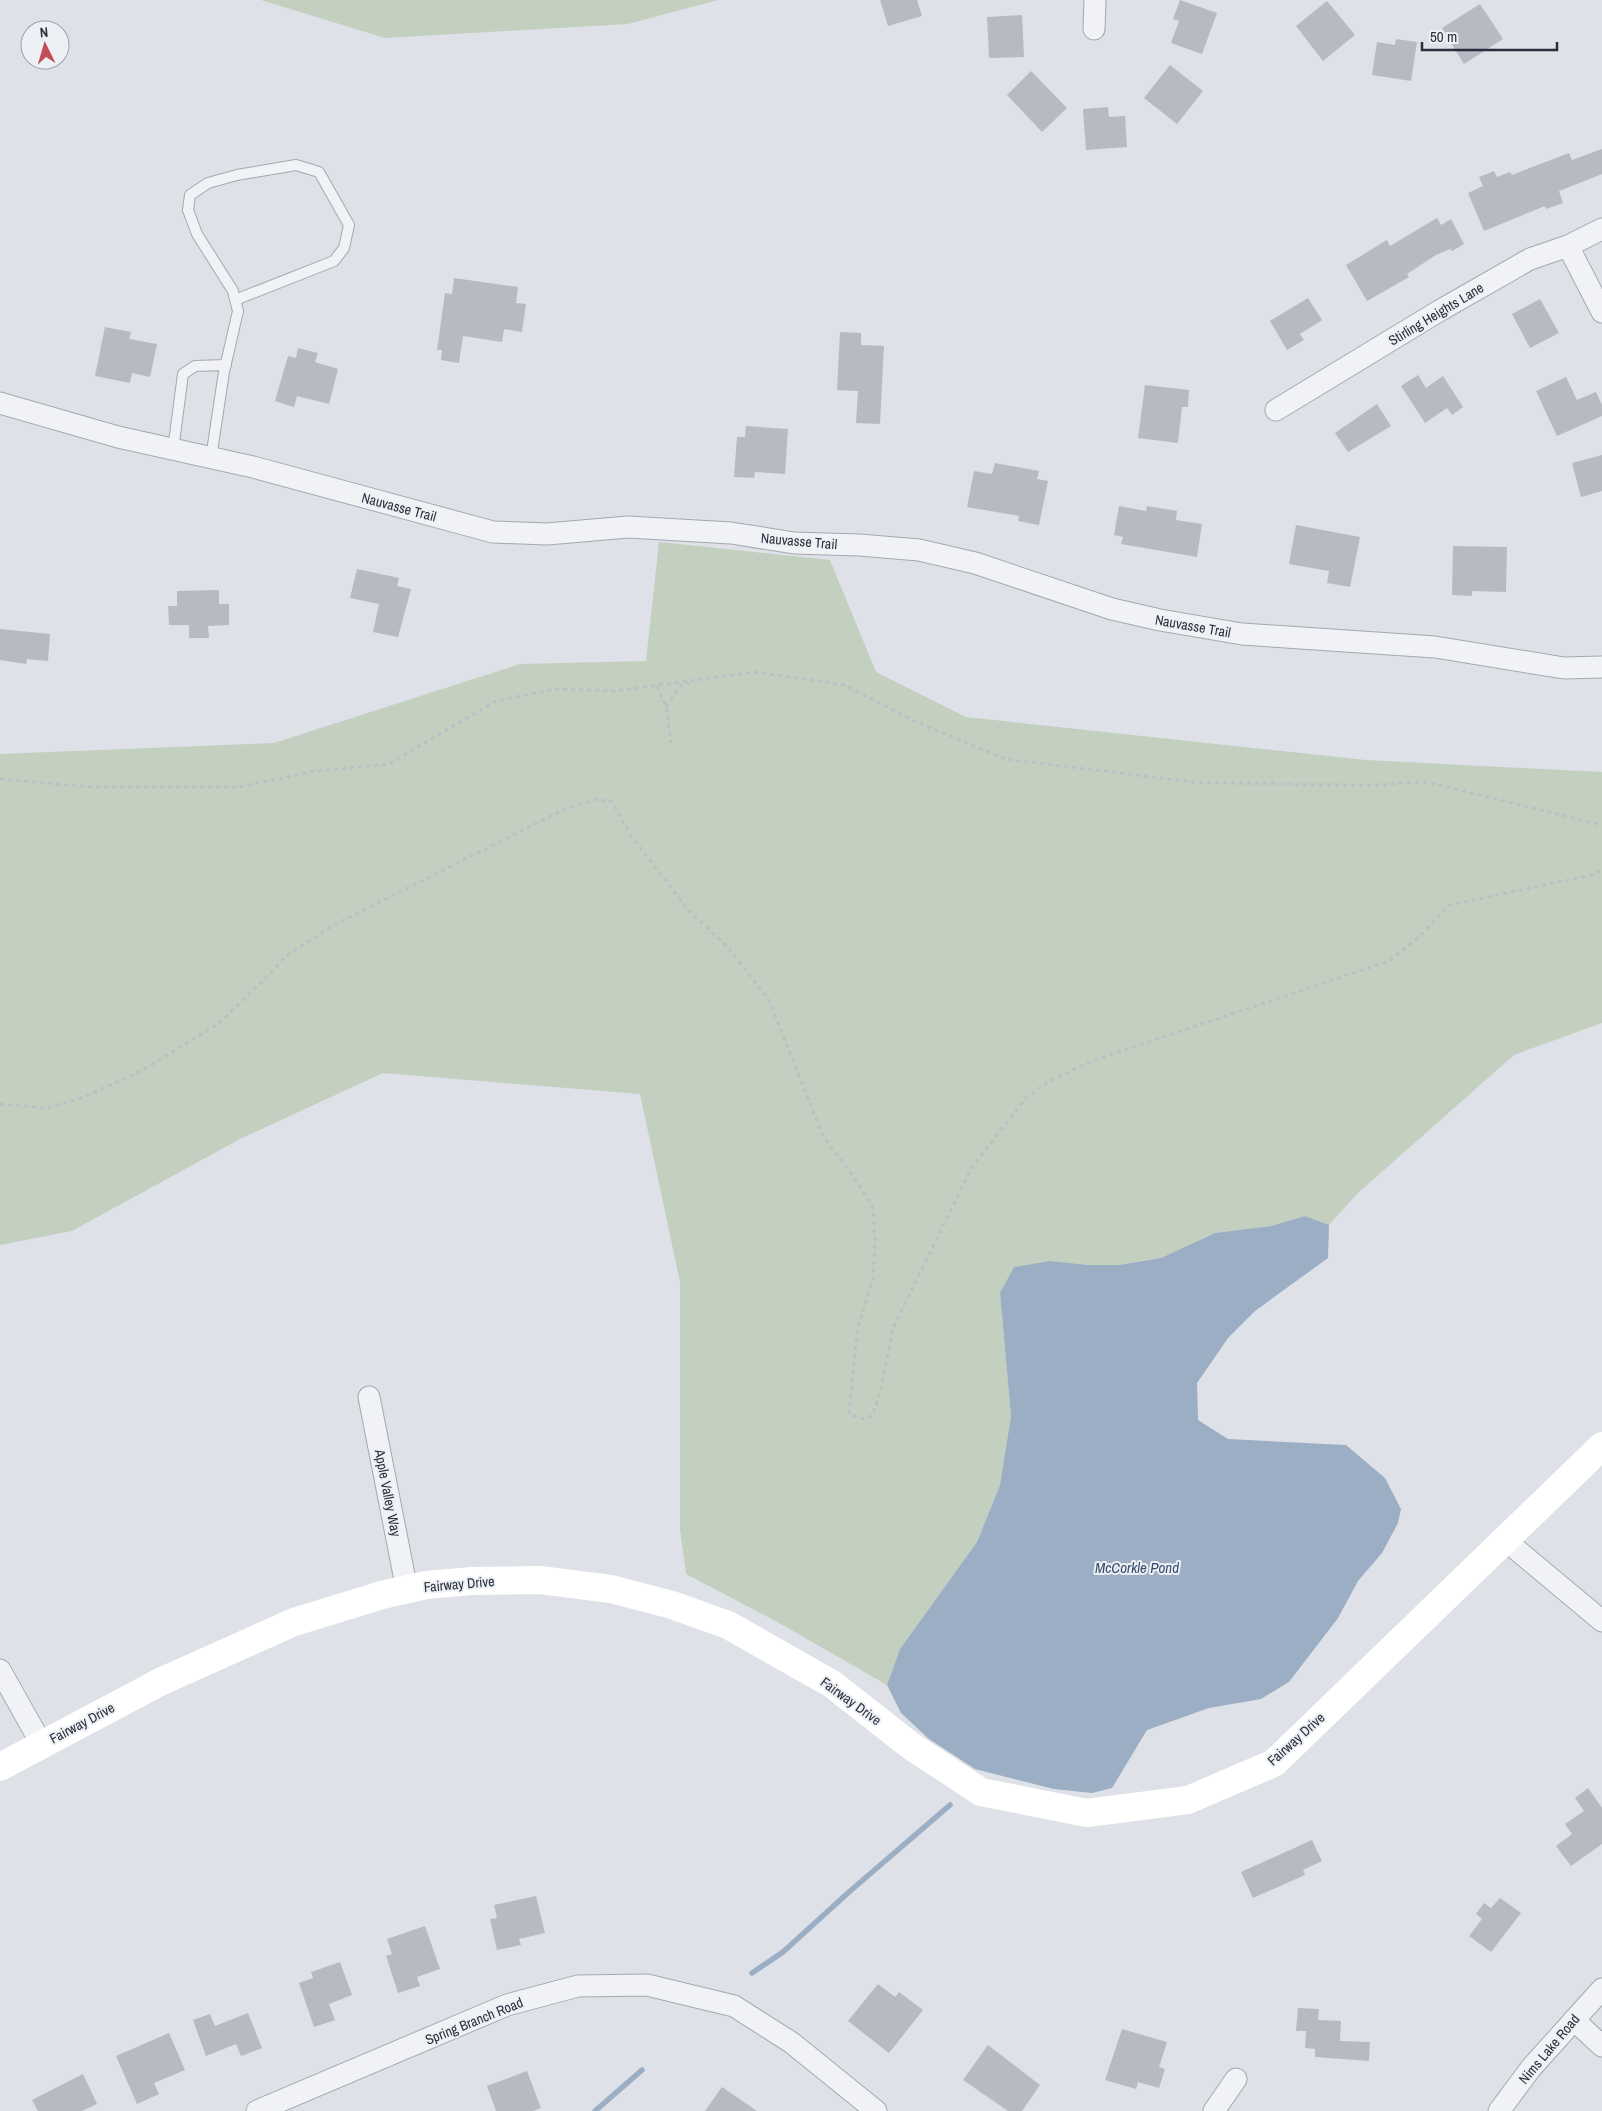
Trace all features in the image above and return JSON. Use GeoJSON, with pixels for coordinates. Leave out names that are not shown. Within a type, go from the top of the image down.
{"type":"FeatureCollection","features":[{"type":"Feature","properties":{"kind":"street"},"geometry":{"type":"LineString","coordinates":[[1094,29],[1095,0]]}},
{"type":"Feature","properties":{"kind":"street","name":"Stirling Heights Lane"},"geometry":{"type":"LineString","coordinates":[[1276,410],[1439,311],[1522,264],[1568,246],[1602,229]]}},
{"type":"Feature","properties":{"kind":"street"},"geometry":{"type":"LineString","coordinates":[[1568,246],[1602,312]]}},
{"type":"Feature","properties":{"kind":"street","name":"Nauvasse Trail"},"geometry":{"type":"LineString","coordinates":[[0,404],[118,437],[211,458],[493,532],[547,534],[628,527],[731,533],[794,543],[859,545],[919,550],[975,563],[1112,609],[1178,624],[1242,634],[1435,647],[1564,668],[1602,667]]}},
{"type":"Feature","properties":{"kind":"street","name":"Apple Valley Way"},"geometry":{"type":"LineString","coordinates":[[369,1396],[407,1590]]}},
{"type":"Feature","properties":{"kind":"street","name":"Fairway Drive"},"geometry":{"type":"LineString","coordinates":[[0,1768],[160,1682],[294,1622],[382,1595],[426,1586],[472,1581],[540,1580],[611,1589],[672,1605],[728,1625],[832,1684],[911,1746],[981,1792],[1087,1813],[1188,1800],[1274,1763],[1602,1446]]}},
{"type":"Feature","properties":{"kind":"street"},"geometry":{"type":"LineString","coordinates":[[1505,1540],[1602,1621]]}},
{"type":"Feature","properties":{"kind":"street"},"geometry":{"type":"LineString","coordinates":[[0,1670],[42,1745]]}},
{"type":"Feature","properties":{"kind":"street","name":"Spring Branch Road"},"geometry":{"type":"LineString","coordinates":[[257,2111],[507,2005],[578,1986],[648,1985],[734,2006],[792,2043],[876,2111]]}},
{"type":"Feature","properties":{"kind":"street","name":"Nims Lake Road"},"geometry":{"type":"LineString","coordinates":[[1499,2111],[1531,2068],[1602,1989]]}},
{"type":"Feature","properties":{"kind":"street"},"geometry":{"type":"LineString","coordinates":[[1574,2020],[1602,2046]]}},
{"type":"Feature","properties":{"kind":"street"},"geometry":{"type":"LineString","coordinates":[[1214,2111],[1236,2079]]}},
{"type":"Feature","properties":{"kind":"lane"},"geometry":{"type":"LineString","coordinates":[[211,458],[226,365],[238,311],[235,300],[233,291],[197,234],[188,210],[190,195],[208,183],[237,175],[296,165],[319,172],[349,225],[344,248],[334,261],[235,300]]}},
{"type":"Feature","properties":{"kind":"lane"},"geometry":{"type":"LineString","coordinates":[[173,450],[184,374],[195,366],[226,365]]}},
{"type":"Feature","properties":{"kind":"path"},"geometry":{"type":"LineString","coordinates":[[0,779],[91,788],[239,787],[316,770],[389,764],[496,701],[555,689],[615,690],[755,672],[845,685],[910,719],[1005,759],[1201,783],[1372,785],[1426,782],[1602,825]]}},
{"type":"Feature","properties":{"kind":"path"},"geometry":{"type":"LineString","coordinates":[[666,707],[681,686],[694,681]]}},
{"type":"Feature","properties":{"kind":"path"},"geometry":{"type":"LineString","coordinates":[[657,686],[666,707],[671,743]]}},
{"type":"Feature","properties":{"kind":"path"},"geometry":{"type":"LineString","coordinates":[[0,1104],[48,1108],[84,1097],[141,1071],[218,1024],[286,956],[332,926],[563,810],[597,799],[612,802],[632,837],[690,912],[728,948],[770,1000],[823,1136],[854,1177],[873,1208],[875,1242],[873,1278],[857,1331],[849,1413],[860,1419],[872,1416],[879,1396],[894,1326],[972,1167],[1026,1098],[1048,1082],[1090,1062],[1389,961],[1419,937],[1450,905],[1592,875],[1602,870]]}},
{"type":"Feature","properties":{"kind":"green space"},"geometry":{"type":"Polygon","coordinates":[[[261,0],[718,0],[628,24],[385,38],[261,0]]]}},
{"type":"Feature","properties":{"kind":"green space"},"geometry":{"type":"Polygon","coordinates":[[[659,542],[830,560],[876,672],[966,717],[1366,760],[1602,772],[1602,1023],[1514,1055],[1358,1193],[1329,1225],[1305,1216],[1271,1226],[1215,1233],[1161,1258],[1119,1265],[1089,1265],[1050,1261],[1000,1293],[1011,1416],[1000,1485],[977,1542],[900,1649],[887,1685],[779,1623],[686,1574],[680,1530],[680,1282],[640,1094],[383,1073],[240,1139],[72,1231],[0,1245],[0,754],[274,743],[520,664],[646,661],[659,542]]]}},
{"type":"Feature","properties":{"kind":"water","name":"McCorkle Pond"},"geometry":{"type":"Polygon","coordinates":[[[1305,1216],[1329,1225],[1328,1258],[1255,1311],[1228,1338],[1197,1383],[1198,1420],[1228,1439],[1346,1445],[1385,1478],[1401,1509],[1398,1523],[1382,1553],[1358,1581],[1338,1618],[1289,1682],[1261,1699],[1209,1708],[1147,1730],[1112,1788],[1092,1793],[1054,1789],[975,1769],[929,1739],[901,1713],[887,1685],[900,1649],[977,1542],[1000,1485],[1011,1416],[1000,1293],[1014,1267],[1050,1261],[1089,1265],[1119,1265],[1161,1258],[1215,1233],[1271,1226],[1305,1216]]]}},
{"type":"Feature","properties":{"kind":"building"},"geometry":{"type":"Polygon","coordinates":[[[880,0],[917,0],[922,16],[888,26],[880,0]]]}},
{"type":"Feature","properties":{"kind":"building"},"geometry":{"type":"Polygon","coordinates":[[[1180,0],[1217,13],[1202,54],[1171,43],[1179,21],[1173,19],[1180,0]]]}},
{"type":"Feature","properties":{"kind":"building"},"geometry":{"type":"Polygon","coordinates":[[[1327,1],[1355,35],[1323,61],[1296,26],[1327,1]]]}},
{"type":"Feature","properties":{"kind":"building"},"geometry":{"type":"Polygon","coordinates":[[[1480,4],[1503,39],[1464,64],[1442,28],[1480,4]]]}},
{"type":"Feature","properties":{"kind":"building"},"geometry":{"type":"Polygon","coordinates":[[[1022,15],[1024,57],[989,58],[987,17],[1022,15]]]}},
{"type":"Feature","properties":{"kind":"building"},"geometry":{"type":"Polygon","coordinates":[[[1396,39],[1417,42],[1411,81],[1372,75],[1377,42],[1395,45],[1396,39]]]}},
{"type":"Feature","properties":{"kind":"building"},"geometry":{"type":"Polygon","coordinates":[[[1170,65],[1203,91],[1177,124],[1144,98],[1170,65]]]}},
{"type":"Feature","properties":{"kind":"building"},"geometry":{"type":"Polygon","coordinates":[[[1031,71],[1067,108],[1042,132],[1007,95],[1031,71]]]}},
{"type":"Feature","properties":{"kind":"building"},"geometry":{"type":"Polygon","coordinates":[[[1108,107],[1109,117],[1125,116],[1127,147],[1086,150],[1083,109],[1108,107]]]}},
{"type":"Feature","properties":{"kind":"building"},"geometry":{"type":"Polygon","coordinates":[[[1602,149],[1602,174],[1559,191],[1563,203],[1546,209],[1545,206],[1484,231],[1468,193],[1483,186],[1479,177],[1494,171],[1497,177],[1510,172],[1512,175],[1569,153],[1572,160],[1602,149]]]}},
{"type":"Feature","properties":{"kind":"building"},"geometry":{"type":"Polygon","coordinates":[[[1437,218],[1441,225],[1451,219],[1464,244],[1452,251],[1450,249],[1436,255],[1407,274],[1409,277],[1367,301],[1346,265],[1387,240],[1390,246],[1437,218]]]}},
{"type":"Feature","properties":{"kind":"building"},"geometry":{"type":"Polygon","coordinates":[[[454,278],[518,287],[516,303],[526,304],[522,332],[504,329],[502,342],[463,336],[459,363],[441,360],[442,350],[437,350],[445,293],[452,294],[454,278]]]}},
{"type":"Feature","properties":{"kind":"building"},"geometry":{"type":"Polygon","coordinates":[[[1308,298],[1322,320],[1300,334],[1304,340],[1287,350],[1270,321],[1308,298]]]}},
{"type":"Feature","properties":{"kind":"building"},"geometry":{"type":"Polygon","coordinates":[[[1540,299],[1559,333],[1530,348],[1512,314],[1540,299]]]}},
{"type":"Feature","properties":{"kind":"building"},"geometry":{"type":"Polygon","coordinates":[[[105,327],[131,332],[129,339],[157,344],[150,377],[132,373],[130,383],[95,376],[105,327]]]}},
{"type":"Feature","properties":{"kind":"building"},"geometry":{"type":"Polygon","coordinates":[[[840,332],[861,333],[861,345],[884,346],[880,424],[856,423],[858,391],[837,390],[840,332]]]}},
{"type":"Feature","properties":{"kind":"building"},"geometry":{"type":"Polygon","coordinates":[[[298,348],[318,353],[315,362],[338,369],[329,404],[297,396],[294,407],[275,401],[288,356],[296,358],[298,348]]]}},
{"type":"Feature","properties":{"kind":"building"},"geometry":{"type":"Polygon","coordinates":[[[1418,375],[1426,388],[1443,376],[1463,407],[1452,415],[1447,408],[1425,423],[1401,386],[1418,375]]]}},
{"type":"Feature","properties":{"kind":"building"},"geometry":{"type":"Polygon","coordinates":[[[1566,377],[1577,400],[1596,392],[1602,405],[1602,416],[1557,436],[1536,391],[1566,377]]]}},
{"type":"Feature","properties":{"kind":"building"},"geometry":{"type":"Polygon","coordinates":[[[1145,385],[1189,390],[1188,407],[1182,407],[1178,443],[1138,438],[1145,385]]]}},
{"type":"Feature","properties":{"kind":"building"},"geometry":{"type":"Polygon","coordinates":[[[1377,404],[1391,426],[1348,452],[1335,433],[1377,404]]]}},
{"type":"Feature","properties":{"kind":"building"},"geometry":{"type":"Polygon","coordinates":[[[746,426],[788,429],[785,474],[755,472],[754,478],[734,477],[737,437],[745,437],[746,426]]]}},
{"type":"Feature","properties":{"kind":"building"},"geometry":{"type":"Polygon","coordinates":[[[1602,455],[1602,491],[1581,497],[1572,463],[1602,455]]]}},
{"type":"Feature","properties":{"kind":"building"},"geometry":{"type":"Polygon","coordinates":[[[995,463],[1039,471],[1037,479],[1048,481],[1039,525],[1018,521],[1019,516],[967,507],[974,471],[992,474],[995,463]]]}},
{"type":"Feature","properties":{"kind":"building"},"geometry":{"type":"Polygon","coordinates":[[[1119,506],[1146,511],[1147,506],[1177,511],[1176,520],[1202,524],[1197,557],[1121,544],[1123,537],[1114,535],[1119,506]]]}},
{"type":"Feature","properties":{"kind":"building"},"geometry":{"type":"Polygon","coordinates":[[[1296,525],[1360,537],[1350,587],[1327,583],[1329,571],[1289,564],[1296,525]]]}},
{"type":"Feature","properties":{"kind":"building"},"geometry":{"type":"Polygon","coordinates":[[[1453,546],[1507,547],[1506,592],[1472,591],[1472,596],[1452,595],[1453,546]]]}},
{"type":"Feature","properties":{"kind":"building"},"geometry":{"type":"Polygon","coordinates":[[[357,569],[399,578],[397,586],[411,589],[398,637],[373,632],[379,604],[350,598],[357,569]]]}},
{"type":"Feature","properties":{"kind":"building"},"geometry":{"type":"Polygon","coordinates":[[[219,590],[219,604],[229,604],[229,625],[208,626],[209,638],[189,638],[189,625],[169,625],[168,606],[177,606],[177,591],[219,590]]]}},
{"type":"Feature","properties":{"kind":"building"},"geometry":{"type":"Polygon","coordinates":[[[0,629],[50,634],[48,661],[27,659],[26,664],[0,660],[0,629]]]}},
{"type":"Feature","properties":{"kind":"building"},"geometry":{"type":"Polygon","coordinates":[[[1588,1788],[1602,1808],[1602,1844],[1571,1866],[1556,1846],[1572,1834],[1565,1824],[1584,1811],[1575,1798],[1588,1788]]]}},
{"type":"Feature","properties":{"kind":"building"},"geometry":{"type":"Polygon","coordinates":[[[1312,1840],[1322,1861],[1303,1870],[1305,1875],[1253,1898],[1241,1872],[1312,1840]]]}},
{"type":"Feature","properties":{"kind":"building"},"geometry":{"type":"Polygon","coordinates":[[[536,1896],[545,1933],[519,1939],[521,1945],[497,1950],[490,1919],[497,1918],[494,1905],[536,1896]]]}},
{"type":"Feature","properties":{"kind":"building"},"geometry":{"type":"Polygon","coordinates":[[[1500,1898],[1521,1913],[1491,1952],[1469,1936],[1482,1919],[1476,1914],[1484,1903],[1491,1908],[1500,1898]]]}},
{"type":"Feature","properties":{"kind":"building"},"geometry":{"type":"Polygon","coordinates":[[[425,1926],[440,1969],[417,1977],[420,1986],[398,1993],[386,1956],[392,1954],[387,1939],[425,1926]]]}},
{"type":"Feature","properties":{"kind":"building"},"geometry":{"type":"Polygon","coordinates":[[[340,1962],[352,1995],[329,2004],[335,2020],[314,2027],[299,1983],[313,1978],[311,1972],[340,1962]]]}},
{"type":"Feature","properties":{"kind":"building"},"geometry":{"type":"Polygon","coordinates":[[[878,1984],[895,1997],[899,1992],[923,2010],[889,2053],[848,2021],[878,1984]]]}},
{"type":"Feature","properties":{"kind":"building"},"geometry":{"type":"Polygon","coordinates":[[[1298,2008],[1319,2009],[1318,2020],[1341,2021],[1340,2041],[1370,2042],[1369,2061],[1315,2057],[1315,2049],[1305,2048],[1306,2031],[1296,2031],[1298,2008]]]}},
{"type":"Feature","properties":{"kind":"building"},"geometry":{"type":"Polygon","coordinates":[[[248,2013],[262,2048],[241,2056],[236,2044],[206,2056],[193,2020],[210,2014],[215,2026],[248,2013]]]}},
{"type":"Feature","properties":{"kind":"building"},"geometry":{"type":"Polygon","coordinates":[[[1122,2029],[1167,2042],[1159,2067],[1165,2069],[1159,2088],[1138,2082],[1136,2089],[1105,2080],[1122,2029]]]}},
{"type":"Feature","properties":{"kind":"building"},"geometry":{"type":"Polygon","coordinates":[[[169,2033],[185,2070],[154,2083],[159,2094],[137,2104],[116,2056],[169,2033]]]}},
{"type":"Feature","properties":{"kind":"building"},"geometry":{"type":"Polygon","coordinates":[[[988,2045],[1040,2085],[1022,2111],[1008,2111],[963,2080],[988,2045]]]}},
{"type":"Feature","properties":{"kind":"building"},"geometry":{"type":"Polygon","coordinates":[[[527,2071],[541,2108],[533,2111],[496,2111],[487,2086],[527,2071]]]}},
{"type":"Feature","properties":{"kind":"building"},"geometry":{"type":"Polygon","coordinates":[[[83,2074],[97,2104],[82,2111],[38,2111],[32,2100],[83,2074]]]}},
{"type":"Feature","properties":{"kind":"building"},"geometry":{"type":"Polygon","coordinates":[[[722,2087],[757,2111],[705,2111],[722,2087]]]}},
{"type":"Feature","properties":{"kind":"waterway"},"geometry":{"type":"LineString","coordinates":[[752,1973],[783,1952],[950,1805]]}},
{"type":"Feature","properties":{"kind":"waterway"},"geometry":{"type":"LineString","coordinates":[[595,2111],[642,2070]]}}]}
